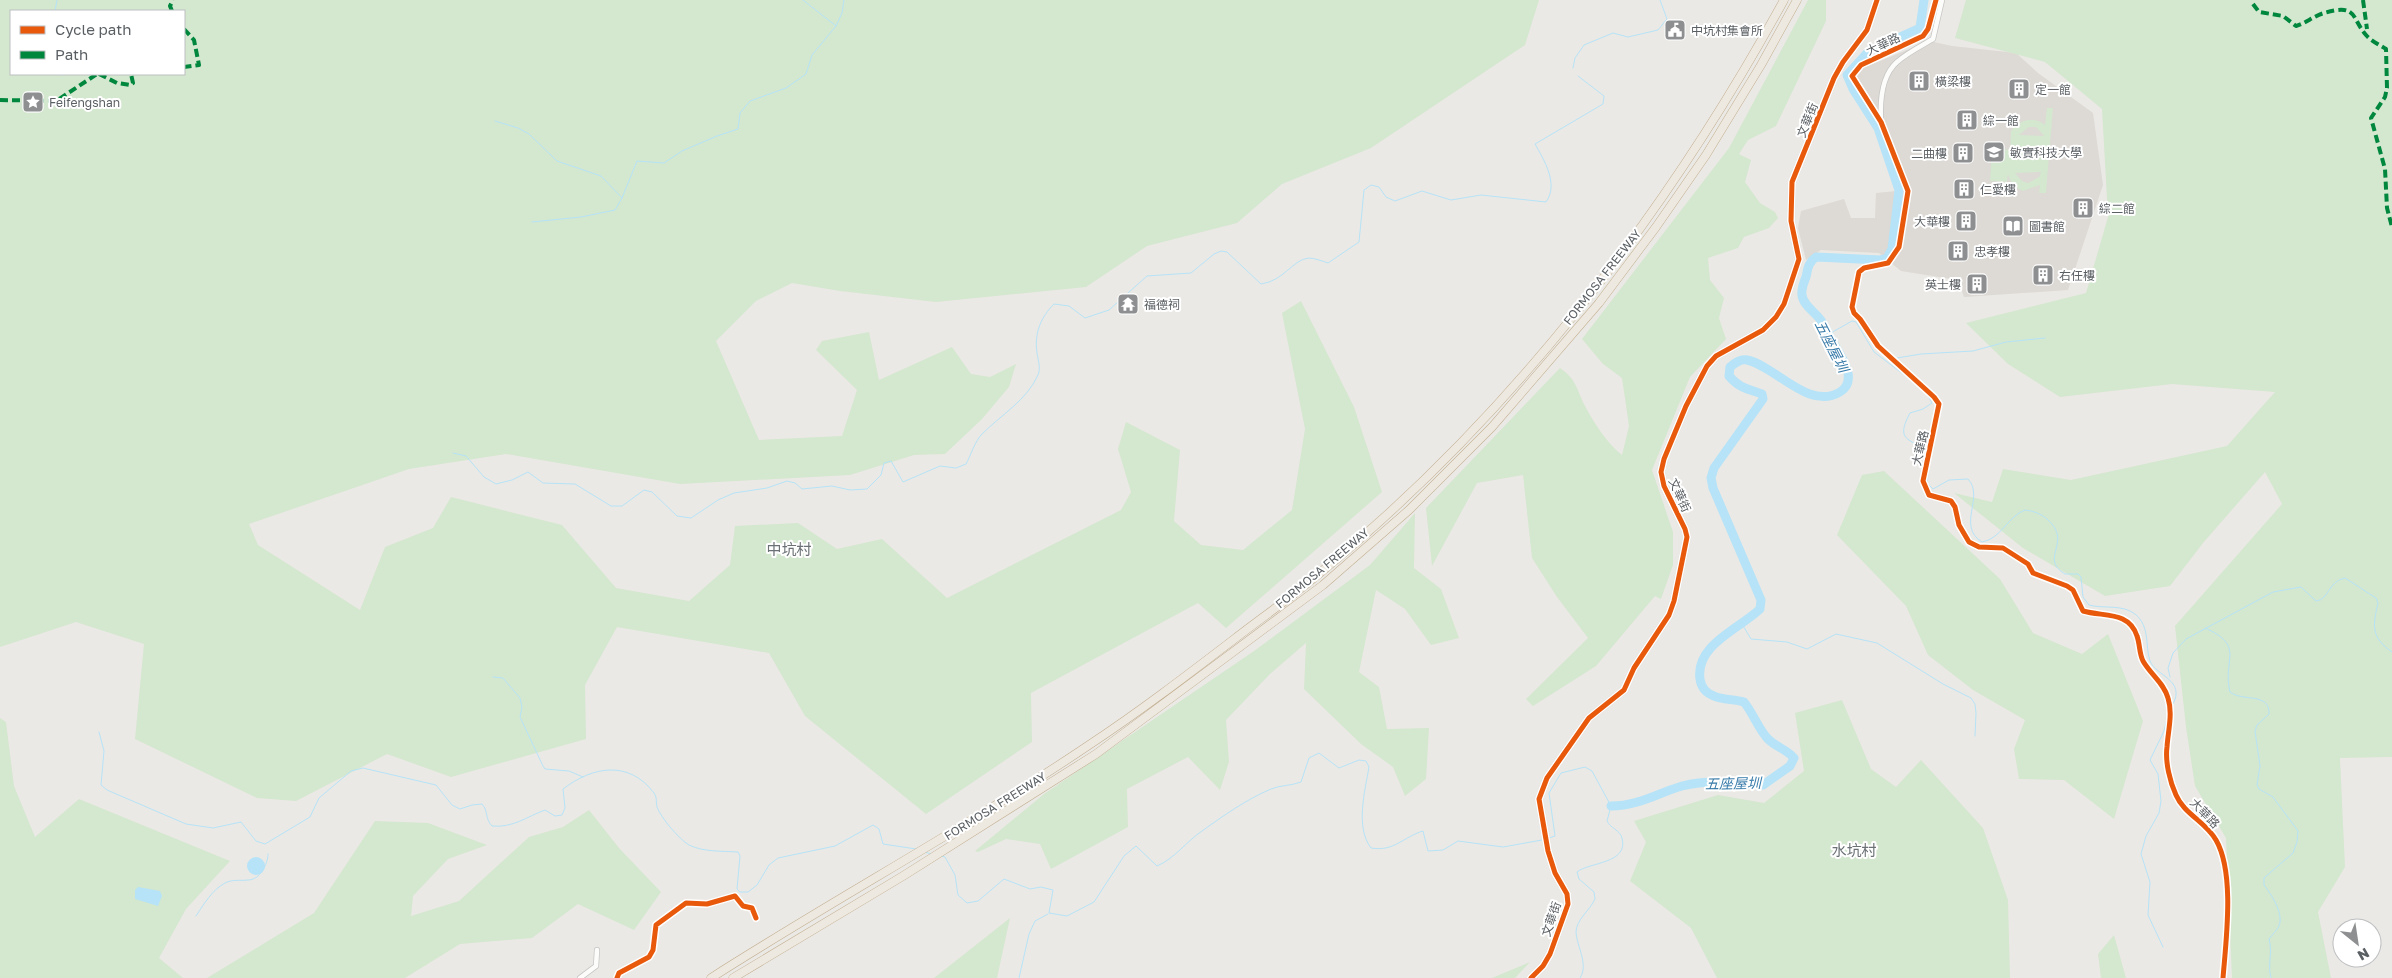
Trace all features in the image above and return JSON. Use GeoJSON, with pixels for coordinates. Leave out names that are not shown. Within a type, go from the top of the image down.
{"type":"FeatureCollection","features":[{"type":"Feature","properties":{"kind":"highway","name":"FORMOSA FREEWAY"},"geometry":{"type":"LineString","coordinates":[[711,978],[982,815],[1090,745],[1156,699],[1315,578],[1443,460],[1538,358],[1590,295],[1701,140],[1751,60],[1784,0]]}},
{"type":"Feature","properties":{"kind":"highway","name":"FORMOSA FREEWAY"},"geometry":{"type":"LineString","coordinates":[[734,978],[968,836],[1096,754],[1323,586],[1409,510],[1452,467],[1547,365],[1599,303],[1656,227],[1706,155],[1761,65],[1797,0]]}},
{"type":"Feature","properties":{"kind":"street","name":"文華街"},"geometry":{"type":"LineString","coordinates":[[1531,978],[1543,966],[1550,954],[1568,904],[1567,894],[1553,866],[1539,799],[1546,778],[1592,715],[1624,690],[1634,668],[1671,609],[1687,537],[1664,486],[1661,472],[1664,459],[1686,406],[1707,366],[1716,356],[1764,330],[1784,304],[1799,259],[1791,215],[1792,182],[1834,78],[1843,62],[1868,30],[1877,0]]}},
{"type":"Feature","properties":{"kind":"street","name":"大華路"},"geometry":{"type":"LineString","coordinates":[[1936,0],[1928,29],[1923,36],[1861,65],[1853,72],[1853,81],[1881,122],[1908,190],[1899,247],[1888,263],[1864,268],[1859,272],[1852,307],[1854,313],[1878,346],[1934,397],[1938,404],[1923,481],[1929,495],[1951,501],[1955,507],[1959,525],[1969,542],[1979,547],[2003,548],[2028,564],[2033,572],[2067,586],[2073,590],[2083,611],[2125,619],[2133,625],[2138,637],[2142,658],[2165,687],[2169,700],[2170,732],[2166,761],[2176,795],[2190,813],[2211,833],[2221,851],[2228,899],[2223,978]]}},
{"type":"Feature","properties":{"kind":"street","name":"大華路"},"geometry":{"type":"LineString","coordinates":[[1881,122],[1880,103],[1889,73],[1896,62],[1933,39],[1942,0]]}},
{"type":"Feature","properties":{"kind":"street"},"geometry":{"type":"LineString","coordinates":[[618,978],[619,973],[650,956],[653,950],[656,925],[686,904],[707,904],[735,896],[742,906],[752,908],[756,918]]}},
{"type":"Feature","properties":{"kind":"street"},"geometry":{"type":"LineString","coordinates":[[580,978],[596,966],[597,950]]}},
{"type":"Feature","properties":{"kind":"shaded area","name":"敏實科技大學"},"geometry":{"type":"Polygon","coordinates":[[[1929,41],[1952,46],[2016,53],[2038,73],[2093,113],[2103,185],[2068,290],[1964,297],[1958,280],[1901,271],[1879,253],[1821,250],[1806,260],[1798,228],[1801,211],[1844,199],[1851,218],[1875,218],[1876,193],[1907,190],[1853,72],[1929,41]]]}},
{"type":"Feature","properties":{"kind":"green space"},"geometry":{"type":"Polygon","coordinates":[[[0,0],[1539,0],[1525,45],[1371,148],[1282,184],[1237,223],[1147,246],[1086,287],[936,302],[840,291],[792,283],[756,301],[716,341],[759,440],[842,436],[857,390],[816,350],[822,341],[869,332],[879,380],[952,347],[971,374],[990,377],[1016,364],[1009,387],[982,419],[945,454],[914,455],[850,475],[680,484],[506,454],[409,469],[249,524],[258,545],[360,610],[385,547],[433,528],[451,497],[562,525],[616,588],[689,601],[730,565],[735,526],[798,523],[837,549],[882,539],[947,598],[1121,510],[1131,492],[1118,449],[1126,422],[1180,450],[1174,521],[1201,545],[1243,550],[1292,510],[1305,429],[1282,313],[1301,301],[1354,407],[1382,492],[1226,628],[1198,603],[1031,693],[1032,742],[926,814],[805,716],[769,653],[617,627],[585,685],[586,739],[451,777],[387,754],[296,801],[257,798],[135,739],[144,644],[76,622],[0,647],[0,0]]]}},
{"type":"Feature","properties":{"kind":"green space"},"geometry":{"type":"Polygon","coordinates":[[[1808,0],[1826,0],[1826,21],[1776,126],[1748,140],[1739,154],[1751,160],[1745,182],[1760,203],[1775,212],[1778,218],[1769,228],[1744,237],[1738,248],[1708,258],[1710,280],[1724,298],[1719,318],[1726,339],[1690,377],[1652,470],[1673,532],[1673,565],[1661,599],[1655,596],[1596,666],[1533,706],[1526,699],[1588,638],[1557,597],[1532,558],[1523,475],[1477,483],[1432,566],[1426,508],[1560,368],[1573,381],[1592,419],[1601,432],[1622,455],[1629,426],[1622,378],[1603,364],[1582,339],[1729,148],[1808,0]]]}},
{"type":"Feature","properties":{"kind":"green space"},"geometry":{"type":"Polygon","coordinates":[[[1966,0],[2392,0],[2392,757],[2340,758],[2345,867],[2318,912],[2331,978],[2232,978],[2226,838],[2195,786],[2186,727],[2175,626],[2282,504],[2265,472],[2203,543],[2170,586],[2105,596],[2023,548],[1954,493],[1992,502],[2003,469],[2071,480],[2227,446],[2275,392],[2172,384],[2060,397],[2008,364],[1966,323],[2086,293],[2108,217],[2102,109],[2045,62],[1955,38],[1966,0]]]}},
{"type":"Feature","properties":{"kind":"green space"},"geometry":{"type":"Polygon","coordinates":[[[2047,108],[2053,108],[2046,193],[2039,193],[2040,185],[2023,191],[2020,190],[2012,183],[2008,174],[2007,182],[1990,181],[1992,148],[2010,150],[2011,131],[2023,121],[2037,120],[2045,125],[2047,108]],[[2029,127],[2019,135],[2044,136],[2036,127],[2029,127]],[[2041,172],[2015,173],[2022,181],[2028,183],[2039,177],[2041,172]]]}},
{"type":"Feature","properties":{"kind":"green space"},"geometry":{"type":"Polygon","coordinates":[[[1884,471],[2000,579],[2033,633],[2082,654],[2108,634],[2143,721],[2114,819],[2064,780],[2019,779],[2014,749],[2025,720],[1973,690],[1928,655],[1906,606],[1837,535],[1862,475],[1884,471]]]}},
{"type":"Feature","properties":{"kind":"green space"},"geometry":{"type":"Polygon","coordinates":[[[1415,513],[1414,568],[1441,589],[1459,638],[1431,645],[1405,609],[1376,590],[1359,672],[1379,687],[1387,729],[1429,728],[1426,779],[1405,796],[1393,767],[1361,744],[1304,689],[1306,643],[1270,674],[1226,720],[1229,762],[1220,790],[1188,757],[1127,789],[1128,827],[1051,869],[1040,844],[1006,839],[978,852],[975,851],[1044,794],[1254,651],[1370,565],[1415,513]]]}},
{"type":"Feature","properties":{"kind":"green space"},"geometry":{"type":"Polygon","coordinates":[[[1842,700],[1871,769],[1896,787],[1921,760],[1983,828],[2008,900],[2010,978],[1717,978],[1691,928],[1630,881],[1646,842],[1634,821],[1718,795],[1764,803],[1804,771],[1795,713],[1842,700]]]}},
{"type":"Feature","properties":{"kind":"green space"},"geometry":{"type":"Polygon","coordinates":[[[0,718],[6,722],[14,786],[35,837],[79,799],[230,861],[186,909],[159,958],[183,978],[0,978],[0,718]]]}},
{"type":"Feature","properties":{"kind":"green space"},"geometry":{"type":"Polygon","coordinates":[[[589,810],[619,848],[661,892],[634,930],[578,904],[532,938],[460,944],[405,978],[207,978],[314,913],[375,821],[428,823],[487,845],[448,859],[413,896],[411,916],[459,901],[529,837],[563,827],[589,810]]]}},
{"type":"Feature","properties":{"kind":"green space"},"geometry":{"type":"Polygon","coordinates":[[[1010,918],[997,978],[934,978],[1010,918]]]}},
{"type":"Feature","properties":{"kind":"green space"},"geometry":{"type":"Polygon","coordinates":[[[2114,935],[2126,978],[2101,978],[2098,954],[2114,935]]]}},
{"type":"Feature","properties":{"kind":"green space"},"geometry":{"type":"Polygon","coordinates":[[[1530,962],[1515,978],[1492,978],[1530,962]]]}},
{"type":"Feature","properties":{"kind":"water"},"geometry":{"type":"Polygon","coordinates":[[[252,857],[260,857],[265,862],[263,873],[252,875],[247,870],[247,862],[252,857]]]}},
{"type":"Feature","properties":{"kind":"water"},"geometry":{"type":"Polygon","coordinates":[[[138,887],[160,891],[162,896],[158,906],[135,899],[135,890],[138,887]]]}},
{"type":"Feature","properties":{"kind":"waterway"},"geometry":{"type":"LineString","coordinates":[[55,10],[57,0]]}},
{"type":"Feature","properties":{"kind":"waterway"},"geometry":{"type":"LineString","coordinates":[[803,0],[836,26]]}},
{"type":"Feature","properties":{"kind":"waterway"},"geometry":{"type":"LineString","coordinates":[[495,121],[518,128],[529,134],[557,161],[601,176],[622,198],[637,161],[664,163],[682,151],[738,129],[740,113],[750,101],[786,88],[806,74],[812,55],[836,26],[842,13],[844,0]]}},
{"type":"Feature","properties":{"kind":"waterway"},"geometry":{"type":"LineString","coordinates":[[1573,68],[1575,58],[1584,45],[1613,33],[1628,37],[1658,30],[1667,19],[1660,0]]}},
{"type":"Feature","properties":{"kind":"waterway","name":"五座屋圳"},"geometry":{"type":"LineString","coordinates":[[1611,806],[1639,802],[1673,789],[1693,784],[1723,782],[1763,785],[1790,766],[1794,758],[1768,739],[1744,702],[1711,695],[1703,687],[1700,679],[1700,667],[1711,647],[1760,609],[1761,600],[1713,488],[1711,478],[1714,468],[1763,399],[1762,394],[1736,383],[1729,376],[1730,367],[1740,361],[1747,360],[1769,370],[1804,392],[1816,396],[1828,396],[1840,392],[1846,387],[1848,374],[1843,359],[1820,319],[1805,303],[1802,288],[1811,261],[1816,257],[1880,260],[1887,258],[1892,249],[1899,190],[1878,128],[1853,89],[1847,75],[1869,51],[1920,28],[1924,0]]}},
{"type":"Feature","properties":{"kind":"waterway"},"geometry":{"type":"LineString","coordinates":[[453,453],[466,456],[484,477],[496,484],[512,480],[528,472],[543,483],[575,484],[611,506],[622,506],[644,490],[652,492],[677,516],[691,518],[718,500],[734,493],[767,488],[787,481],[795,483],[802,489],[832,486],[850,490],[867,489],[881,475],[884,463],[891,461],[903,482],[940,466],[956,468],[966,464],[980,437],[1013,407],[1033,384],[1039,370],[1036,346],[1038,332],[1045,314],[1054,304],[1069,306],[1085,318],[1109,310],[1147,276],[1191,273],[1214,254],[1221,251],[1227,252],[1261,284],[1276,279],[1303,259],[1311,258],[1328,263],[1359,242],[1364,190],[1371,185],[1379,187],[1386,197],[1395,201],[1422,191],[1451,200],[1481,195],[1546,202],[1550,195],[1551,180],[1546,165],[1535,144],[1603,104],[1604,96],[1578,76]]}},
{"type":"Feature","properties":{"kind":"waterway"},"geometry":{"type":"LineString","coordinates":[[532,222],[581,217],[615,210],[622,198]]}},
{"type":"Feature","properties":{"kind":"waterway"},"geometry":{"type":"LineString","coordinates":[[1829,334],[1852,321],[1856,322],[1874,352],[1919,386]]}},
{"type":"Feature","properties":{"kind":"waterway"},"geometry":{"type":"LineString","coordinates":[[1897,358],[1921,354],[1973,351],[2006,342],[2045,338]]}},
{"type":"Feature","properties":{"kind":"waterway"},"geometry":{"type":"LineString","coordinates":[[1926,455],[1922,449],[1905,436],[1904,431],[1910,413],[1923,409],[1932,403],[1927,394]]}},
{"type":"Feature","properties":{"kind":"waterway"},"geometry":{"type":"LineString","coordinates":[[1929,464],[1927,483],[1933,489],[1949,480],[1968,479],[1974,494],[1971,528],[1982,542],[1994,537],[2014,517],[2025,510],[2037,513],[2047,519],[2054,527],[2057,535],[2055,562],[2058,568],[2065,574],[2078,574],[2081,577],[2083,597],[2089,605],[2124,609],[2135,614],[2140,619],[2145,630],[2150,661],[2158,671],[2169,679],[2176,689],[2173,704]]}},
{"type":"Feature","properties":{"kind":"waterway"},"geometry":{"type":"LineString","coordinates":[[2170,677],[2168,668],[2173,653],[2186,639],[2273,592],[2301,587],[2316,601],[2324,597],[2335,583],[2345,578],[2376,598],[2378,603],[2374,624],[2375,630],[2380,641],[2392,652]]}},
{"type":"Feature","properties":{"kind":"waterway","name":"五座屋圳"},"geometry":{"type":"LineString","coordinates":[[1742,624],[1751,639],[1787,642],[1807,649],[1836,634],[1877,643],[1943,684],[1971,698],[1975,704],[1976,713],[1975,736]]}},
{"type":"Feature","properties":{"kind":"waterway"},"geometry":{"type":"LineString","coordinates":[[2205,628],[2218,635],[2229,647],[2228,681],[2230,692],[2242,697],[2261,700],[2268,707],[2269,714],[2257,725],[2255,731],[2260,766],[2257,785],[2259,789],[2273,797],[2298,831],[2293,853],[2264,878],[2264,885],[2276,904],[2280,915],[2279,926],[2269,939],[2271,978]]}},
{"type":"Feature","properties":{"kind":"waterway"},"geometry":{"type":"LineString","coordinates":[[493,677],[503,678],[520,698],[522,707],[520,717],[545,769],[569,771],[583,777]]}},
{"type":"Feature","properties":{"kind":"waterway"},"geometry":{"type":"LineString","coordinates":[[2163,947],[2148,915],[2150,882],[2141,854],[2146,836],[2159,813],[2161,801],[2158,774],[2150,760],[2164,731],[2168,715]]}},
{"type":"Feature","properties":{"kind":"waterway"},"geometry":{"type":"LineString","coordinates":[[99,732],[104,751],[101,785],[107,790],[186,824],[213,828],[241,822],[256,841],[265,844],[310,817],[319,798],[351,771],[363,768],[436,785],[452,805],[460,809],[482,804],[492,826],[513,824],[545,810],[555,816],[562,815],[565,808],[563,789],[574,781],[598,771],[622,771],[644,782],[654,793],[657,807],[662,817],[689,845],[706,850],[738,852],[740,856],[737,889],[740,892],[748,892],[757,885],[769,865],[778,858],[835,846],[873,825],[879,829],[883,844],[916,849]]}},
{"type":"Feature","properties":{"kind":"waterway"},"geometry":{"type":"LineString","coordinates":[[941,856],[945,857],[955,875],[958,895],[967,903],[978,901],[1004,879],[1030,889],[1041,887],[1053,890],[1049,913],[1067,916],[1094,902],[1124,856],[1136,846],[1157,866],[1163,863],[1196,835],[1244,803],[1274,788],[1301,782],[1309,758],[1319,753],[1339,768],[1359,760],[1366,761],[1369,767],[1362,819],[1363,830],[1371,848],[1386,848],[1423,831],[1428,851],[1443,850],[1458,841],[1503,847],[1542,840]]}},
{"type":"Feature","properties":{"kind":"waterway"},"geometry":{"type":"LineString","coordinates":[[1549,838],[1555,836],[1549,793],[1561,773],[1585,767],[1592,771],[1611,806],[1607,821],[1621,835],[1623,847],[1614,858],[1577,872],[1579,879],[1594,892],[1595,899],[1581,919],[1576,932],[1583,962],[1580,978]]}},
{"type":"Feature","properties":{"kind":"waterway"},"geometry":{"type":"LineString","coordinates":[[924,852],[932,854]]}},
{"type":"Feature","properties":{"kind":"waterway"},"geometry":{"type":"LineString","coordinates":[[196,916],[220,886],[231,881],[252,879],[260,874],[265,867],[268,854]]}},
{"type":"Feature","properties":{"kind":"waterway"},"geometry":{"type":"LineString","coordinates":[[1019,978],[1029,934],[1035,921],[1048,914]]}},
{"type":"Feature","properties":{"kind":"marked path"},"geometry":{"type":"LineString","coordinates":[[172,10],[170,6],[173,0]]}},
{"type":"Feature","properties":{"kind":"marked path"},"geometry":{"type":"LineString","coordinates":[[2363,0],[2367,29]]}},
{"type":"Feature","properties":{"kind":"marked path"},"geometry":{"type":"LineString","coordinates":[[2253,4],[2259,12],[2283,16],[2296,26],[2324,13],[2335,10],[2348,11],[2368,37],[2386,49],[2387,88],[2385,97],[2371,118],[2385,169],[2387,208],[2392,227]]}},
{"type":"Feature","properties":{"kind":"marked path"},"geometry":{"type":"LineString","coordinates":[[185,30],[194,40],[199,65],[185,67]]}},
{"type":"Feature","properties":{"kind":"marked path"},"geometry":{"type":"LineString","coordinates":[[0,100],[56,101],[95,75]]}},
{"type":"Feature","properties":{"kind":"marked path"},"geometry":{"type":"LineString","coordinates":[[101,75],[117,83],[130,85],[133,83],[131,75]]}},
{"type":"Feature","properties":{"kind":"cycle path"},"geometry":{"type":"LineString","coordinates":[[1531,978],[1543,966],[1550,954],[1568,904],[1567,894],[1555,873],[1548,851],[1539,799],[1547,778],[1589,718],[1624,690],[1634,668],[1669,615],[1674,601],[1687,537],[1664,486],[1661,472],[1664,459],[1686,406],[1707,366],[1716,356],[1763,330],[1776,317],[1784,304],[1799,259],[1791,221],[1792,182],[1834,78],[1843,62],[1867,30],[1877,0]]}},
{"type":"Feature","properties":{"kind":"cycle path"},"geometry":{"type":"LineString","coordinates":[[1936,0],[1928,29],[1923,36],[1861,65],[1852,76],[1881,122],[1908,191],[1899,247],[1888,263],[1864,268],[1859,272],[1852,307],[1854,313],[1878,346],[1934,397],[1939,404],[1923,481],[1929,495],[1951,501],[1955,507],[1959,525],[1969,542],[1979,547],[2003,548],[2028,564],[2033,573],[2073,590],[2083,611],[2115,616],[2128,622],[2133,628],[2138,639],[2143,661],[2164,688],[2168,698],[2170,716],[2167,759],[2168,772],[2174,790],[2184,808],[2212,834],[2222,854],[2226,870],[2228,907],[2223,978]]}},
{"type":"Feature","properties":{"kind":"cycle path"},"geometry":{"type":"LineString","coordinates":[[617,978],[619,973],[649,957],[653,950],[656,925],[686,903],[707,904],[735,896],[743,906],[752,908],[756,918]]}},
{"type":"Feature","properties":{"kind":"place","name":"中坑村集會所"},"geometry":{"type":"Point","coordinates":[1675,30]}},
{"type":"Feature","properties":{"kind":"place","name":"橫梁樓"},"geometry":{"type":"Point","coordinates":[1919,81]}},
{"type":"Feature","properties":{"kind":"place","name":"定一館"},"geometry":{"type":"Point","coordinates":[2019,89]}},
{"type":"Feature","properties":{"kind":"place","name":"Feifengshan"},"geometry":{"type":"Point","coordinates":[33,102]}},
{"type":"Feature","properties":{"kind":"place","name":"綜一館"},"geometry":{"type":"Point","coordinates":[1967,120]}},
{"type":"Feature","properties":{"kind":"place","name":"敏實科技大學"},"geometry":{"type":"Point","coordinates":[1994,152]}},
{"type":"Feature","properties":{"kind":"place","name":"二曲樓"},"geometry":{"type":"Point","coordinates":[1963,153]}},
{"type":"Feature","properties":{"kind":"place","name":"仁愛樓"},"geometry":{"type":"Point","coordinates":[1964,189]}},
{"type":"Feature","properties":{"kind":"place","name":"綜二館"},"geometry":{"type":"Point","coordinates":[2083,208]}},
{"type":"Feature","properties":{"kind":"place","name":"大華樓"},"geometry":{"type":"Point","coordinates":[1966,221]}},
{"type":"Feature","properties":{"kind":"place","name":"圖書館"},"geometry":{"type":"Point","coordinates":[2013,226]}},
{"type":"Feature","properties":{"kind":"place","name":"忠孝樓"},"geometry":{"type":"Point","coordinates":[1958,251]}},
{"type":"Feature","properties":{"kind":"place","name":"右任樓"},"geometry":{"type":"Point","coordinates":[2043,275]}},
{"type":"Feature","properties":{"kind":"place","name":"英士樓"},"geometry":{"type":"Point","coordinates":[1977,284]}},
{"type":"Feature","properties":{"kind":"place","name":"福德祠"},"geometry":{"type":"Point","coordinates":[1128,304]}},
{"type":"Feature","properties":{"kind":"district","name":"中坑村"},"geometry":{"type":"Point","coordinates":[789,549]}},
{"type":"Feature","properties":{"kind":"district","name":"水坑村"},"geometry":{"type":"Point","coordinates":[1854,850]}}]}
